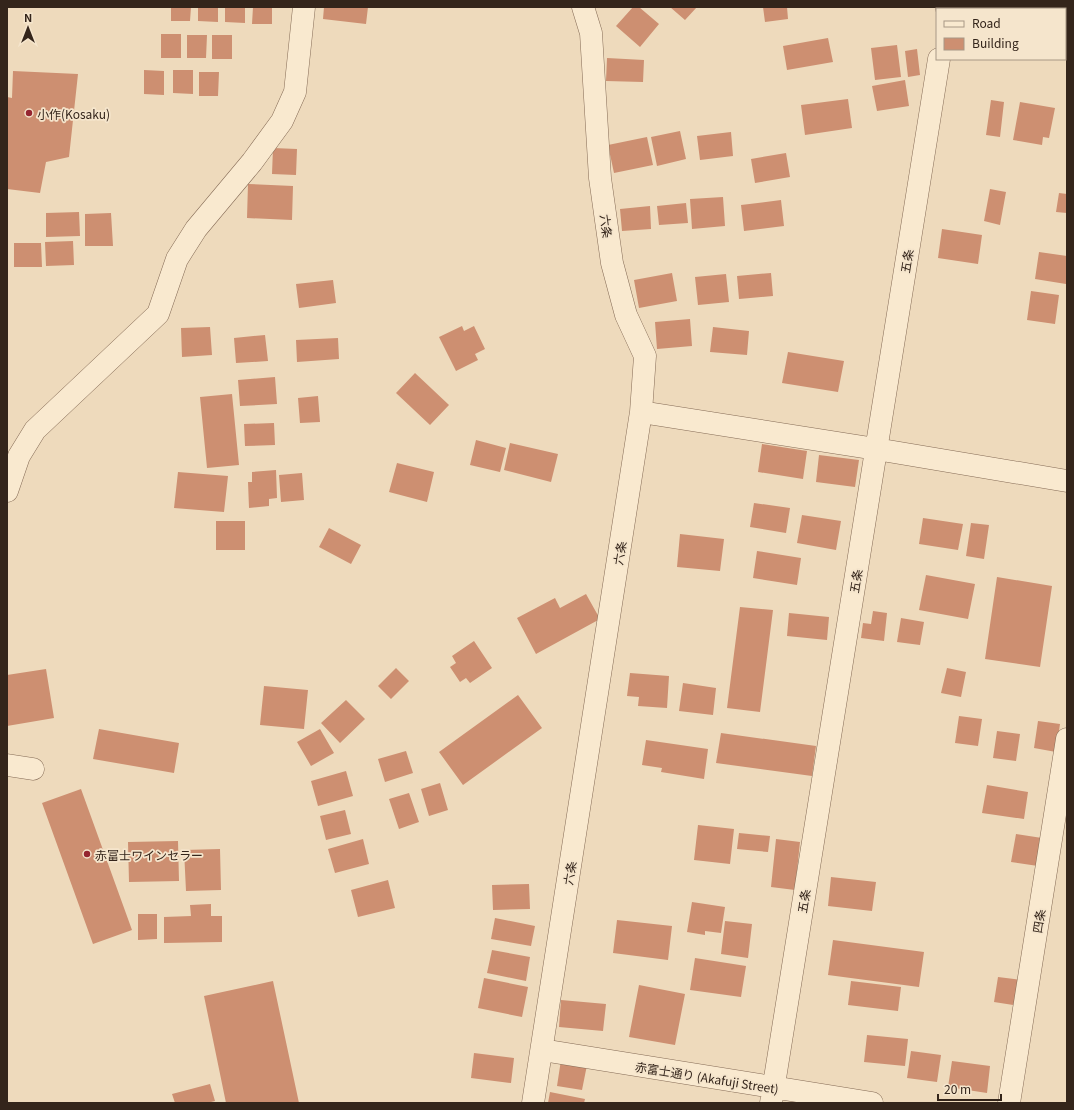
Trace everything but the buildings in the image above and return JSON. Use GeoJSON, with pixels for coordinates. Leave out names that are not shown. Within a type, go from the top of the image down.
{"type":"FeatureCollection","features":[{"type":"Feature","properties":{"kind":"street"},"geometry":{"type":"LineString","coordinates":[[7,491],[19,456],[34,430],[158,314],[177,259],[196,229],[252,162],[282,121],[294,92],[304,7]]}},
{"type":"Feature","properties":{"kind":"street","name":"六条"},"geometry":{"type":"LineString","coordinates":[[533,1103],[641,412],[646,356],[626,315],[612,263],[600,178],[591,33],[583,7]]}},
{"type":"Feature","properties":{"kind":"street","name":"五条"},"geometry":{"type":"LineString","coordinates":[[772,1095],[939,60]]}},
{"type":"Feature","properties":{"kind":"street"},"geometry":{"type":"LineString","coordinates":[[641,412],[1067,481]]}},
{"type":"Feature","properties":{"kind":"street","name":"四条"},"geometry":{"type":"LineString","coordinates":[[1009,1103],[1067,739]]}},
{"type":"Feature","properties":{"kind":"street"},"geometry":{"type":"LineString","coordinates":[[7,765],[33,770]]}},
{"type":"Feature","properties":{"kind":"street","name":"赤富士通り (Akafuji Street)"},"geometry":{"type":"LineString","coordinates":[[542,1050],[772,1095],[872,1103]]}},
{"type":"Feature","properties":{"kind":"place","name":"小作(Kosaku)"},"geometry":{"type":"Point","coordinates":[29,113]}},
{"type":"Feature","properties":{"kind":"place","name":"赤富士ワインセラー"},"geometry":{"type":"Point","coordinates":[87,854]}}]}
